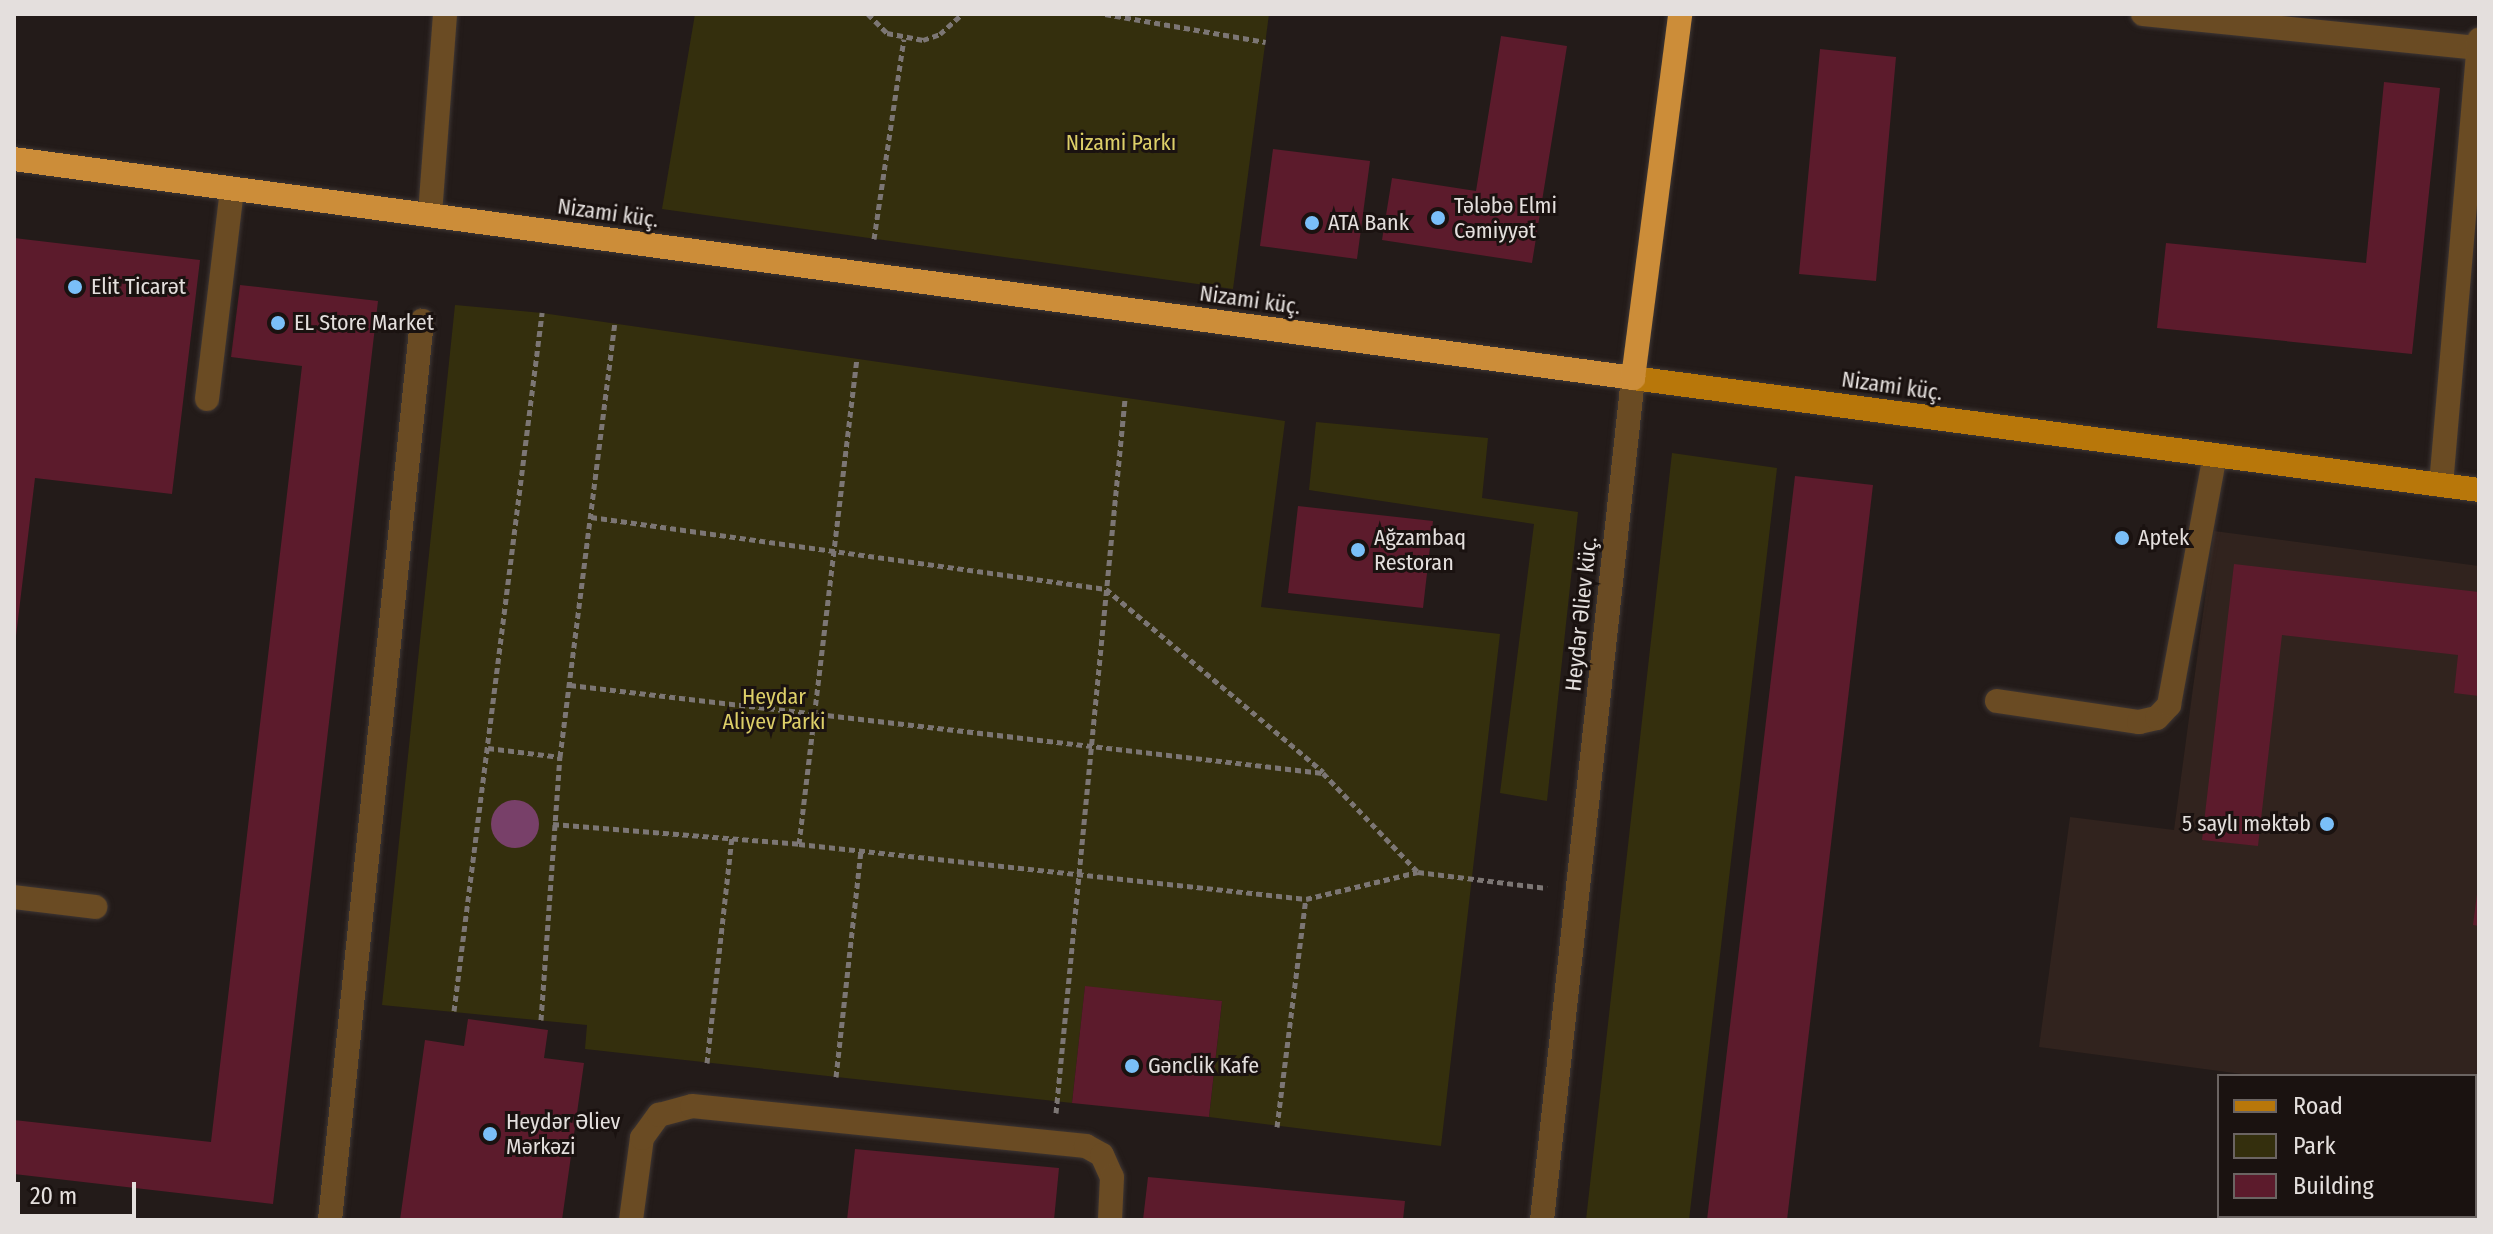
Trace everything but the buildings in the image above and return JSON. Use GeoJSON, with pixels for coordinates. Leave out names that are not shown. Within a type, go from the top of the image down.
{"type":"FeatureCollection","features":[{"type":"Feature","properties":{"kind":"highway","name":"Heydər Əliev küç."},"geometry":{"type":"LineString","coordinates":[[1633,378],[1680,14]]}},
{"type":"Feature","properties":{"kind":"highway","name":"Nizami küç."},"geometry":{"type":"LineString","coordinates":[[14,159],[1633,378]]}},
{"type":"Feature","properties":{"kind":"main road","name":"Nizami küç."},"geometry":{"type":"LineString","coordinates":[[1633,378],[2479,490]]}},
{"type":"Feature","properties":{"kind":"street"},"geometry":{"type":"LineString","coordinates":[[430,214],[445,14]]}},
{"type":"Feature","properties":{"kind":"street"},"geometry":{"type":"LineString","coordinates":[[2143,14],[2479,48]]}},
{"type":"Feature","properties":{"kind":"street"},"geometry":{"type":"LineString","coordinates":[[2441,485],[2479,40]]}},
{"type":"Feature","properties":{"kind":"street"},"geometry":{"type":"LineString","coordinates":[[207,399],[232,189]]}},
{"type":"Feature","properties":{"kind":"street"},"geometry":{"type":"LineString","coordinates":[[330,1220],[422,321]]}},
{"type":"Feature","properties":{"kind":"street","name":"Heydər Əliev küç."},"geometry":{"type":"LineString","coordinates":[[1542,1220],[1633,378]]}},
{"type":"Feature","properties":{"kind":"street"},"geometry":{"type":"LineString","coordinates":[[1997,701],[2139,722],[2157,718],[2169,705],[2215,455]]}},
{"type":"Feature","properties":{"kind":"street"},"geometry":{"type":"LineString","coordinates":[[14,897],[95,907]]}},
{"type":"Feature","properties":{"kind":"street"},"geometry":{"type":"LineString","coordinates":[[631,1220],[642,1138],[659,1115],[692,1106],[1086,1146],[1102,1155],[1112,1177],[1110,1220]]}},
{"type":"Feature","properties":{"kind":"path"},"geometry":{"type":"LineString","coordinates":[[868,14],[887,33],[904,39],[940,34],[962,14]]}},
{"type":"Feature","properties":{"kind":"path"},"geometry":{"type":"LineString","coordinates":[[1105,14],[1266,42]]}},
{"type":"Feature","properties":{"kind":"path"},"geometry":{"type":"LineString","coordinates":[[874,239],[904,39]]}},
{"type":"Feature","properties":{"kind":"path"},"geometry":{"type":"LineString","coordinates":[[454,1011],[542,313]]}},
{"type":"Feature","properties":{"kind":"path"},"geometry":{"type":"LineString","coordinates":[[541,1020],[560,757],[615,324]]}},
{"type":"Feature","properties":{"kind":"path"},"geometry":{"type":"LineString","coordinates":[[799,844],[857,359]]}},
{"type":"Feature","properties":{"kind":"path"},"geometry":{"type":"LineString","coordinates":[[1054,1126],[1125,399]]}},
{"type":"Feature","properties":{"kind":"path"},"geometry":{"type":"LineString","coordinates":[[591,517],[834,554],[1106,589],[1323,773],[1418,872]]}},
{"type":"Feature","properties":{"kind":"path"},"geometry":{"type":"LineString","coordinates":[[570,685],[1323,773]]}},
{"type":"Feature","properties":{"kind":"path"},"geometry":{"type":"LineString","coordinates":[[488,748],[560,757]]}},
{"type":"Feature","properties":{"kind":"path"},"geometry":{"type":"LineString","coordinates":[[553,824],[799,844],[1078,877],[1306,899],[1418,872],[1576,892]]}},
{"type":"Feature","properties":{"kind":"path"},"geometry":{"type":"LineString","coordinates":[[707,1063],[732,838]]}},
{"type":"Feature","properties":{"kind":"path"},"geometry":{"type":"LineString","coordinates":[[836,1077],[861,851]]}},
{"type":"Feature","properties":{"kind":"path"},"geometry":{"type":"LineString","coordinates":[[1277,1127],[1306,899]]}},
{"type":"Feature","properties":{"kind":"shaded area","name":"5 saylı məktəb"},"geometry":{"type":"Polygon","coordinates":[[[2214,531],[2479,566],[2479,1105],[2477,1074],[2242,1074],[2039,1047],[2070,817],[2174,830],[2214,531]]]}},
{"type":"Feature","properties":{"kind":"shaded area"},"geometry":{"type":"Polygon","coordinates":[[[515,800],[532,807],[539,824],[532,841],[515,848],[498,841],[491,824],[498,807],[515,800]]]}},
{"type":"Feature","properties":{"kind":"green space","name":"Nizami Parkı"},"geometry":{"type":"Polygon","coordinates":[[[695,14],[1269,14],[1233,289],[662,209],[695,14]]]}},
{"type":"Feature","properties":{"kind":"green space","name":"Heydar Aliyev Parki"},"geometry":{"type":"Polygon","coordinates":[[[455,305],[542,313],[1285,421],[1261,607],[1500,634],[1441,1146],[1209,1117],[1222,1001],[1085,987],[1072,1103],[585,1049],[587,1025],[382,1005],[455,305]]]}},
{"type":"Feature","properties":{"kind":"green space"},"geometry":{"type":"Polygon","coordinates":[[[1316,422],[1488,438],[1482,498],[1578,512],[1547,801],[1500,793],[1534,524],[1309,490],[1316,422]]]}},
{"type":"Feature","properties":{"kind":"green space"},"geometry":{"type":"Polygon","coordinates":[[[1672,453],[1777,468],[1689,1220],[1586,1220],[1672,453]]]}},
{"type":"Feature","properties":{"kind":"place","name":"Tələbə Elmi Cəmiyyət"},"geometry":{"type":"Point","coordinates":[1438,218]}},
{"type":"Feature","properties":{"kind":"place","name":"ATA Bank"},"geometry":{"type":"Point","coordinates":[1312,223]}},
{"type":"Feature","properties":{"kind":"place","name":"Elit Ticarət"},"geometry":{"type":"Point","coordinates":[75,287]}},
{"type":"Feature","properties":{"kind":"place","name":"EL Store Market"},"geometry":{"type":"Point","coordinates":[278,323]}},
{"type":"Feature","properties":{"kind":"place","name":"Aptek"},"geometry":{"type":"Point","coordinates":[2122,538]}},
{"type":"Feature","properties":{"kind":"place","name":"Ağzambaq Restoran"},"geometry":{"type":"Point","coordinates":[1358,550]}},
{"type":"Feature","properties":{"kind":"place","name":"5 saylı məktəb"},"geometry":{"type":"Point","coordinates":[2327,824]}},
{"type":"Feature","properties":{"kind":"place","name":"Gənclik Kafe"},"geometry":{"type":"Point","coordinates":[1132,1066]}},
{"type":"Feature","properties":{"kind":"place","name":"Heydər Əliev Mərkəzi"},"geometry":{"type":"Point","coordinates":[490,1134]}}]}
